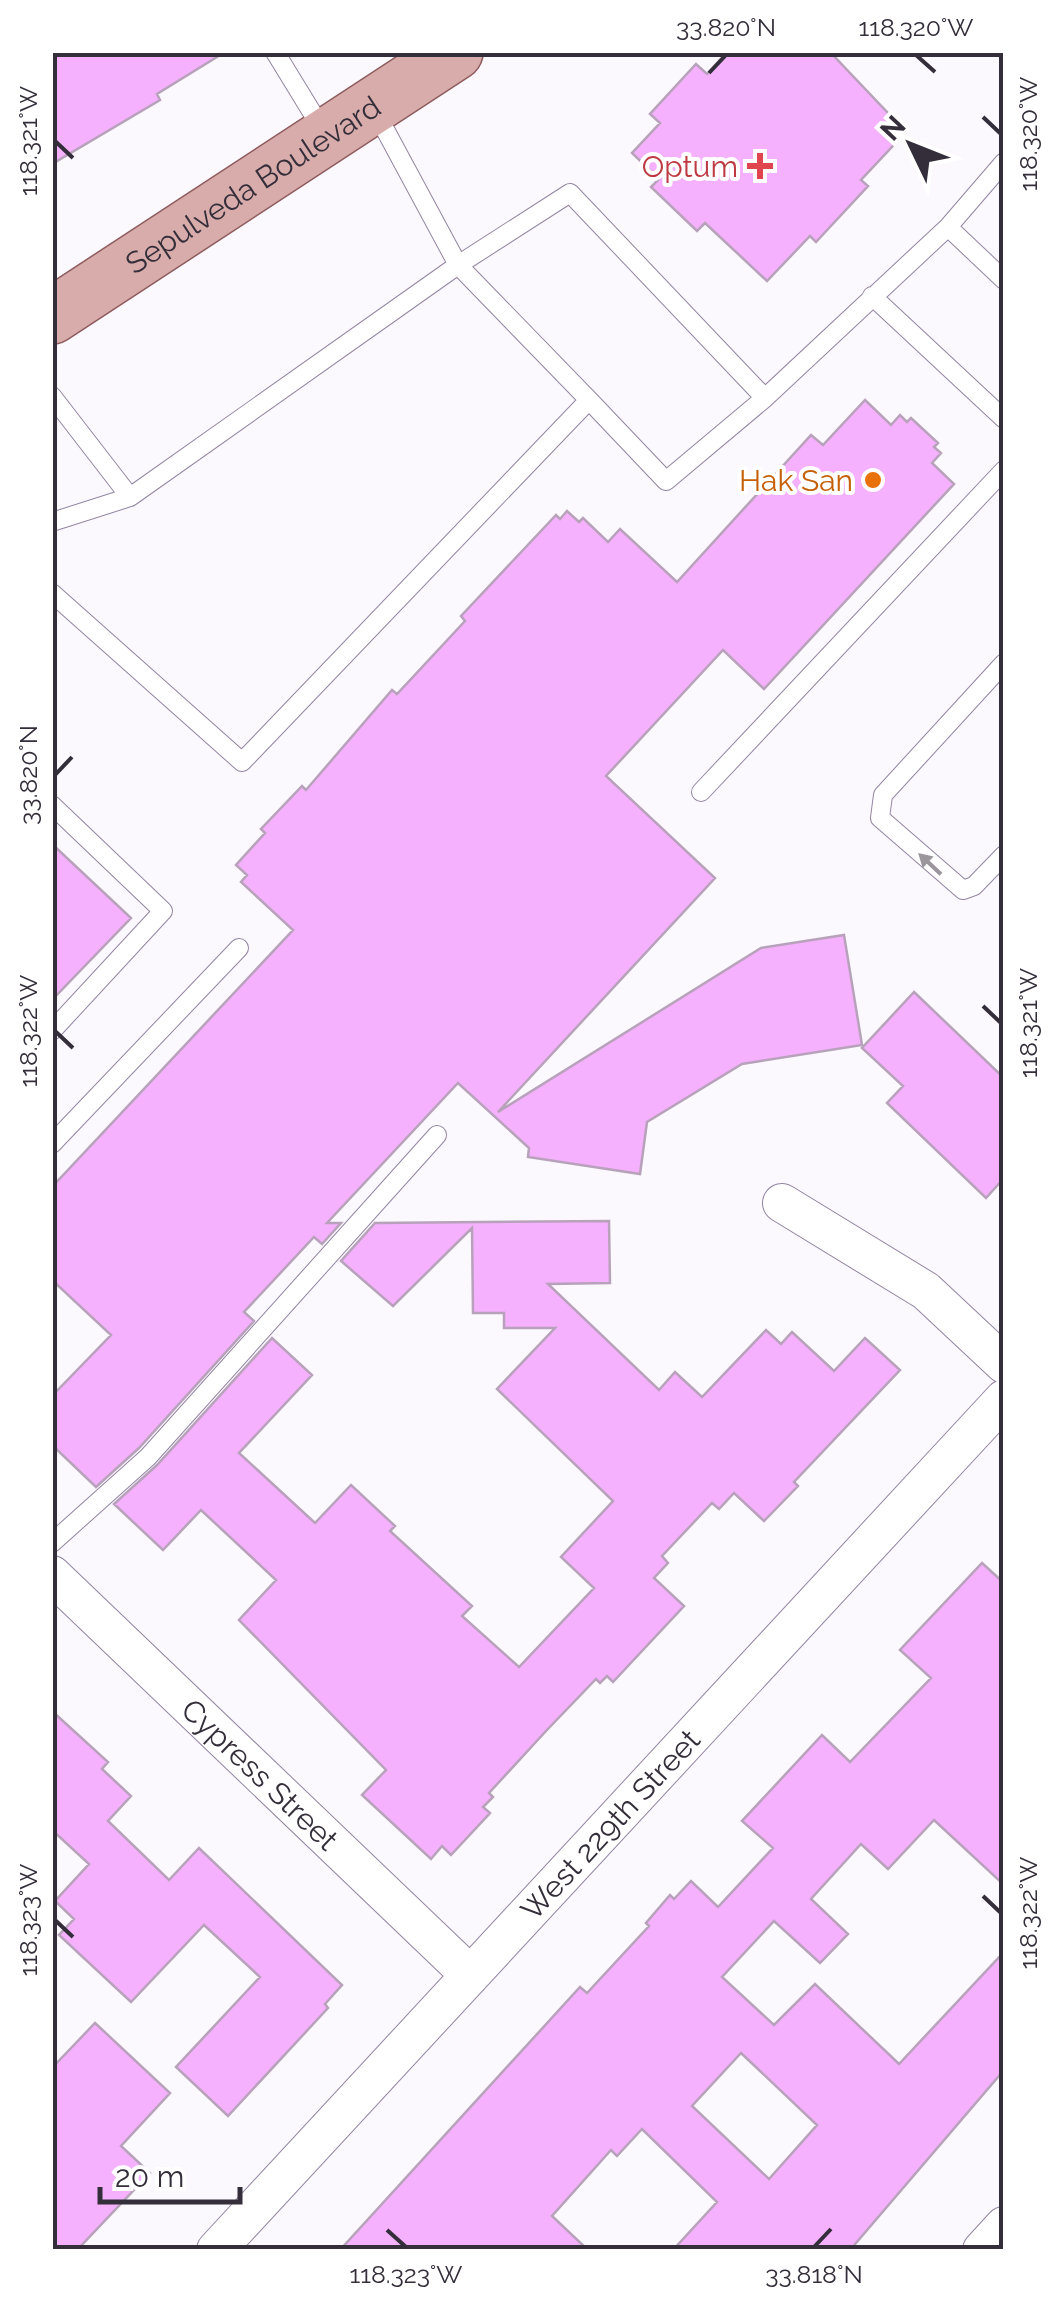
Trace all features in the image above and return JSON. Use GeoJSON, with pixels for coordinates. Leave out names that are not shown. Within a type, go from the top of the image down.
{"type":"FeatureCollection","features":[{"type":"Feature","properties":{"kind":"main road","name":"Sepulveda Boulevard"},"geometry":{"type":"LineString","coordinates":[[53,315],[455,52]]}},
{"type":"Feature","properties":{"kind":"street"},"geometry":{"type":"LineString","coordinates":[[782,1203],[926,1291],[1004,1364]]}},
{"type":"Feature","properties":{"kind":"street","name":"West 229th Street"},"geometry":{"type":"LineString","coordinates":[[216,2250],[468,1973],[1004,1399]]}},
{"type":"Feature","properties":{"kind":"street","name":"Cypress Street"},"geometry":{"type":"LineString","coordinates":[[56,1584],[468,1973]]}},
{"type":"Feature","properties":{"kind":"street"},"geometry":{"type":"LineString","coordinates":[[982,2250],[1004,2226]]}},
{"type":"Feature","properties":{"kind":"lane"},"geometry":{"type":"LineString","coordinates":[[275,52],[327,137]]}},
{"type":"Feature","properties":{"kind":"lane"},"geometry":{"type":"LineString","coordinates":[[373,107],[458,265],[666,481],[765,398],[948,227],[1004,162]]}},
{"type":"Feature","properties":{"kind":"lane"},"geometry":{"type":"LineString","coordinates":[[52,522],[130,497],[458,265],[570,193],[765,398]]}},
{"type":"Feature","properties":{"kind":"lane"},"geometry":{"type":"LineString","coordinates":[[948,227],[1004,280]]}},
{"type":"Feature","properties":{"kind":"lane"},"geometry":{"type":"LineString","coordinates":[[872,296],[1004,419]]}},
{"type":"Feature","properties":{"kind":"lane"},"geometry":{"type":"LineString","coordinates":[[52,396],[130,497]]}},
{"type":"Feature","properties":{"kind":"lane"},"geometry":{"type":"LineString","coordinates":[[52,593],[242,762],[588,400]]}},
{"type":"Feature","properties":{"kind":"lane"},"geometry":{"type":"LineString","coordinates":[[701,792],[1004,470]]}},
{"type":"Feature","properties":{"kind":"lane"},"geometry":{"type":"LineString","coordinates":[[1004,663],[883,795],[878,806],[880,818],[962,890],[974,886],[1004,854]]}},
{"type":"Feature","properties":{"kind":"lane"},"geometry":{"type":"LineString","coordinates":[[52,804],[163,911],[52,1032]]}},
{"type":"Feature","properties":{"kind":"lane"},"geometry":{"type":"LineString","coordinates":[[52,1144],[238,948]]}},
{"type":"Feature","properties":{"kind":"lane"},"geometry":{"type":"LineString","coordinates":[[52,1543],[148,1456],[436,1135]]}},
{"type":"Feature","properties":{"kind":"building"},"geometry":{"type":"Polygon","coordinates":[[[52,52],[225,52],[157,94],[160,100],[52,164],[52,52]]]}},
{"type":"Feature","properties":{"kind":"building","name":"Optum"},"geometry":{"type":"Polygon","coordinates":[[[727,52],[830,52],[906,132],[861,180],[868,186],[816,242],[810,236],[767,281],[705,223],[697,231],[651,187],[659,179],[632,153],[660,123],[650,114],[696,64],[707,74],[727,52]]]}},
{"type":"Feature","properties":{"kind":"building"},"geometry":{"type":"Polygon","coordinates":[[[865,400],[891,425],[900,415],[907,422],[911,418],[938,443],[934,447],[941,453],[932,463],[954,484],[764,689],[723,650],[606,776],[715,878],[498,1112],[761,948],[844,935],[862,1045],[742,1064],[647,1122],[640,1174],[528,1157],[529,1148],[458,1083],[327,1223],[341,1223],[322,1244],[314,1237],[244,1312],[254,1321],[139,1448],[96,1487],[52,1445],[52,1396],[111,1335],[52,1280],[52,1187],[293,930],[241,882],[247,875],[236,865],[265,833],[261,829],[302,786],[306,790],[392,690],[397,694],[465,621],[461,616],[556,515],[560,519],[567,511],[579,522],[583,518],[608,542],[620,529],[677,582],[811,435],[823,445],[865,400]]]}},
{"type":"Feature","properties":{"kind":"building"},"geometry":{"type":"Polygon","coordinates":[[[52,844],[131,918],[52,1000],[52,844]]]}},
{"type":"Feature","properties":{"kind":"building"},"geometry":{"type":"Polygon","coordinates":[[[914,992],[1004,1078],[1004,1178],[986,1198],[887,1103],[903,1086],[862,1048],[914,992]]]}},
{"type":"Feature","properties":{"kind":"building"},"geometry":{"type":"Polygon","coordinates":[[[609,1221],[610,1283],[548,1284],[659,1390],[675,1372],[702,1397],[766,1330],[781,1344],[792,1332],[834,1371],[865,1338],[900,1370],[794,1482],[798,1486],[764,1521],[734,1493],[719,1509],[712,1503],[662,1556],[668,1563],[654,1578],[684,1606],[613,1682],[607,1676],[600,1683],[596,1679],[546,1731],[489,1793],[493,1797],[483,1807],[490,1813],[451,1855],[442,1846],[431,1859],[362,1795],[386,1770],[239,1620],[276,1580],[201,1510],[163,1550],[114,1504],[157,1465],[272,1338],[312,1375],[239,1453],[315,1523],[351,1485],[395,1526],[390,1531],[472,1606],[462,1616],[519,1667],[594,1588],[561,1557],[613,1501],[497,1389],[555,1328],[504,1328],[504,1313],[473,1313],[472,1228],[393,1306],[341,1261],[375,1223],[609,1221]]]}},
{"type":"Feature","properties":{"kind":"building"},"geometry":{"type":"Polygon","coordinates":[[[982,1563],[1004,1583],[1004,1885],[934,1820],[888,1869],[861,1844],[811,1899],[848,1934],[820,1963],[774,1921],[722,1977],[774,2025],[815,1984],[899,2064],[1004,1952],[1004,2070],[850,2250],[673,2250],[717,2202],[642,2129],[617,2156],[611,2150],[552,2216],[588,2250],[340,2250],[580,1987],[587,1993],[649,1926],[646,1923],[670,1895],[674,1899],[691,1881],[718,1907],[773,1848],[742,1821],[822,1735],[850,1762],[931,1678],[900,1650],[982,1563]],[[741,2053],[692,2106],[769,2179],[817,2125],[741,2053]]]}},
{"type":"Feature","properties":{"kind":"building"},"geometry":{"type":"Polygon","coordinates":[[[52,1711],[108,1762],[102,1769],[131,1796],[108,1821],[169,1880],[199,1848],[342,1985],[325,2004],[328,2008],[228,2116],[176,2067],[260,1977],[204,1925],[131,2002],[59,1935],[74,1919],[55,1901],[89,1864],[52,1830],[52,1711]]]}},
{"type":"Feature","properties":{"kind":"building"},"geometry":{"type":"Polygon","coordinates":[[[95,2023],[170,2093],[121,2146],[150,2173],[77,2250],[52,2250],[52,2068],[95,2023]]]}},
{"type":"Feature","properties":{"kind":"place","name":"Optum"},"geometry":{"type":"Point","coordinates":[760,166]}},
{"type":"Feature","properties":{"kind":"place","name":"Hak San"},"geometry":{"type":"Point","coordinates":[873,480]}}]}
